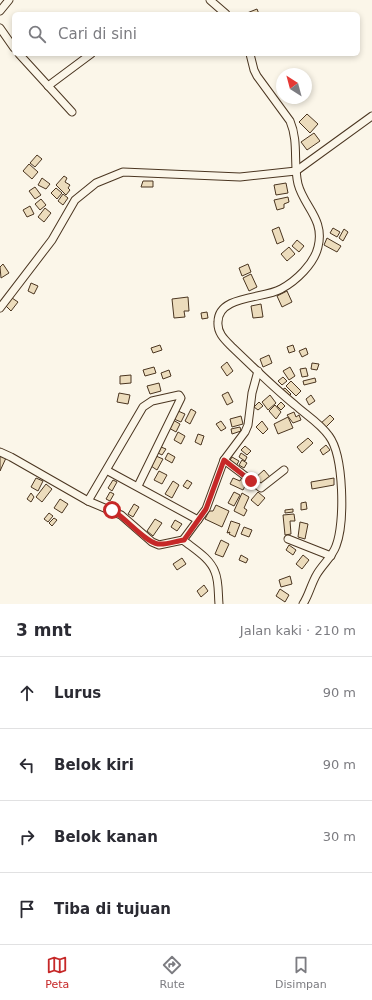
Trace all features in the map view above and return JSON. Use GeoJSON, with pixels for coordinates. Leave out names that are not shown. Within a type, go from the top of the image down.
{"type":"FeatureCollection","features":[{"type":"Feature","properties":{"kind":"street"},"geometry":{"type":"LineString","coordinates":[[0,11],[9,0]]}},
{"type":"Feature","properties":{"kind":"street"},"geometry":{"type":"LineString","coordinates":[[210,0],[224,12]]}},
{"type":"Feature","properties":{"kind":"street"},"geometry":{"type":"LineString","coordinates":[[0,28],[12,45]]}},
{"type":"Feature","properties":{"kind":"street"},"geometry":{"type":"LineString","coordinates":[[21,56],[72,112]]}},
{"type":"Feature","properties":{"kind":"street"},"geometry":{"type":"LineString","coordinates":[[48,86],[88,56]]}},
{"type":"Feature","properties":{"kind":"street"},"geometry":{"type":"LineString","coordinates":[[250,56],[257,76],[290,122],[294,130],[298,185],[319,224],[318,247],[313,259],[292,282],[280,290],[232,302],[222,310],[218,317],[218,327],[223,338],[295,406],[322,427],[330,437],[339,470],[342,510],[336,547],[318,574],[303,604]]}},
{"type":"Feature","properties":{"kind":"street"},"geometry":{"type":"LineString","coordinates":[[0,308],[52,240],[75,200],[96,183],[123,172],[139,171],[240,177],[296,171],[372,116]]}},
{"type":"Feature","properties":{"kind":"street"},"geometry":{"type":"LineString","coordinates":[[0,452],[11,456],[88,501],[121,515],[152,542],[159,544],[184,540],[206,509],[224,460],[243,437],[248,425],[252,393],[258,371]]}},
{"type":"Feature","properties":{"kind":"street"},"geometry":{"type":"LineString","coordinates":[[88,501],[108,470],[143,407],[152,401],[179,395],[181,398],[138,486]]}},
{"type":"Feature","properties":{"kind":"street"},"geometry":{"type":"LineString","coordinates":[[224,460],[261,488],[284,470]]}},
{"type":"Feature","properties":{"kind":"street"},"geometry":{"type":"LineString","coordinates":[[108,470],[198,520]]}},
{"type":"Feature","properties":{"kind":"street"},"geometry":{"type":"LineString","coordinates":[[288,539],[331,556]]}},
{"type":"Feature","properties":{"kind":"street"},"geometry":{"type":"LineString","coordinates":[[184,540],[210,562],[213,567],[219,604]]}},
{"type":"Feature","properties":{"kind":"building"},"geometry":{"type":"Polygon","coordinates":[[[257,9],[258,12],[250,12],[257,9]]]}},
{"type":"Feature","properties":{"kind":"building"},"geometry":{"type":"Polygon","coordinates":[[[307,114],[318,124],[310,133],[299,122],[307,114]]]}},
{"type":"Feature","properties":{"kind":"building"},"geometry":{"type":"Polygon","coordinates":[[[314,133],[320,141],[307,150],[301,142],[314,133]]]}},
{"type":"Feature","properties":{"kind":"building"},"geometry":{"type":"Polygon","coordinates":[[[37,155],[42,159],[35,167],[30,163],[37,155]]]}},
{"type":"Feature","properties":{"kind":"building"},"geometry":{"type":"Polygon","coordinates":[[[29,164],[38,172],[32,179],[23,171],[29,164]]]}},
{"type":"Feature","properties":{"kind":"building"},"geometry":{"type":"Polygon","coordinates":[[[64,176],[67,178],[65,182],[70,185],[68,188],[70,190],[66,195],[56,185],[64,176]]]}},
{"type":"Feature","properties":{"kind":"building"},"geometry":{"type":"Polygon","coordinates":[[[42,178],[50,184],[46,189],[38,185],[42,178]]]}},
{"type":"Feature","properties":{"kind":"building"},"geometry":{"type":"Polygon","coordinates":[[[143,181],[153,181],[153,187],[141,187],[143,181]]]}},
{"type":"Feature","properties":{"kind":"building"},"geometry":{"type":"Polygon","coordinates":[[[286,183],[288,193],[276,195],[274,185],[286,183]]]}},
{"type":"Feature","properties":{"kind":"building"},"geometry":{"type":"Polygon","coordinates":[[[35,187],[41,195],[35,199],[29,191],[35,187]]]}},
{"type":"Feature","properties":{"kind":"building"},"geometry":{"type":"Polygon","coordinates":[[[56,188],[62,193],[57,199],[51,193],[56,188]]]}},
{"type":"Feature","properties":{"kind":"building"},"geometry":{"type":"Polygon","coordinates":[[[63,194],[68,198],[63,205],[58,201],[63,194]]]}},
{"type":"Feature","properties":{"kind":"building"},"geometry":{"type":"Polygon","coordinates":[[[288,197],[289,202],[284,204],[284,208],[277,210],[274,200],[288,197]]]}},
{"type":"Feature","properties":{"kind":"building"},"geometry":{"type":"Polygon","coordinates":[[[41,199],[46,205],[40,210],[35,204],[41,199]]]}},
{"type":"Feature","properties":{"kind":"building"},"geometry":{"type":"Polygon","coordinates":[[[30,206],[34,214],[27,217],[23,210],[30,206]]]}},
{"type":"Feature","properties":{"kind":"building"},"geometry":{"type":"Polygon","coordinates":[[[45,208],[51,213],[44,222],[38,217],[45,208]]]}},
{"type":"Feature","properties":{"kind":"building"},"geometry":{"type":"Polygon","coordinates":[[[279,227],[284,241],[277,244],[272,230],[279,227]]]}},
{"type":"Feature","properties":{"kind":"building"},"geometry":{"type":"Polygon","coordinates":[[[333,228],[340,232],[337,237],[330,233],[333,228]]]}},
{"type":"Feature","properties":{"kind":"building"},"geometry":{"type":"Polygon","coordinates":[[[344,229],[348,232],[343,241],[339,238],[344,229]]]}},
{"type":"Feature","properties":{"kind":"building"},"geometry":{"type":"Polygon","coordinates":[[[327,238],[341,246],[337,252],[324,245],[327,238]]]}},
{"type":"Feature","properties":{"kind":"building"},"geometry":{"type":"Polygon","coordinates":[[[297,240],[304,246],[299,252],[292,246],[297,240]]]}},
{"type":"Feature","properties":{"kind":"building"},"geometry":{"type":"Polygon","coordinates":[[[289,247],[295,254],[287,261],[281,254],[289,247]]]}},
{"type":"Feature","properties":{"kind":"building"},"geometry":{"type":"Polygon","coordinates":[[[3,264],[9,273],[1,278],[0,267],[3,264]]]}},
{"type":"Feature","properties":{"kind":"building"},"geometry":{"type":"Polygon","coordinates":[[[248,264],[251,272],[242,276],[239,268],[248,264]]]}},
{"type":"Feature","properties":{"kind":"building"},"geometry":{"type":"Polygon","coordinates":[[[251,274],[257,287],[249,291],[243,278],[251,274]]]}},
{"type":"Feature","properties":{"kind":"building"},"geometry":{"type":"Polygon","coordinates":[[[31,283],[38,286],[34,294],[28,291],[31,283]]]}},
{"type":"Feature","properties":{"kind":"building"},"geometry":{"type":"Polygon","coordinates":[[[287,291],[292,302],[282,307],[277,296],[287,291]]]}},
{"type":"Feature","properties":{"kind":"building"},"geometry":{"type":"Polygon","coordinates":[[[188,297],[189,311],[184,311],[185,317],[174,318],[172,299],[188,297]]]}},
{"type":"Feature","properties":{"kind":"building"},"geometry":{"type":"Polygon","coordinates":[[[12,298],[18,302],[11,311],[6,306],[12,298]]]}},
{"type":"Feature","properties":{"kind":"building"},"geometry":{"type":"Polygon","coordinates":[[[261,304],[263,317],[253,318],[251,306],[261,304]]]}},
{"type":"Feature","properties":{"kind":"building"},"geometry":{"type":"Polygon","coordinates":[[[207,312],[208,318],[202,319],[201,313],[207,312]]]}},
{"type":"Feature","properties":{"kind":"building"},"geometry":{"type":"Polygon","coordinates":[[[160,345],[162,350],[153,353],[151,348],[160,345]]]}},
{"type":"Feature","properties":{"kind":"building"},"geometry":{"type":"Polygon","coordinates":[[[293,345],[295,351],[289,353],[287,347],[293,345]]]}},
{"type":"Feature","properties":{"kind":"building"},"geometry":{"type":"Polygon","coordinates":[[[306,348],[308,354],[302,357],[299,351],[306,348]]]}},
{"type":"Feature","properties":{"kind":"building"},"geometry":{"type":"Polygon","coordinates":[[[269,355],[272,363],[263,367],[260,359],[269,355]]]}},
{"type":"Feature","properties":{"kind":"building"},"geometry":{"type":"Polygon","coordinates":[[[227,362],[233,371],[227,376],[221,367],[227,362]]]}},
{"type":"Feature","properties":{"kind":"building"},"geometry":{"type":"Polygon","coordinates":[[[312,363],[319,364],[317,370],[311,369],[312,363]]]}},
{"type":"Feature","properties":{"kind":"building"},"geometry":{"type":"Polygon","coordinates":[[[154,367],[156,373],[145,376],[143,370],[154,367]]]}},
{"type":"Feature","properties":{"kind":"building"},"geometry":{"type":"Polygon","coordinates":[[[290,367],[295,376],[289,380],[283,371],[290,367]]]}},
{"type":"Feature","properties":{"kind":"building"},"geometry":{"type":"Polygon","coordinates":[[[306,368],[308,376],[302,377],[300,369],[306,368]]]}},
{"type":"Feature","properties":{"kind":"building"},"geometry":{"type":"Polygon","coordinates":[[[169,370],[171,376],[163,379],[161,373],[169,370]]]}},
{"type":"Feature","properties":{"kind":"building"},"geometry":{"type":"Polygon","coordinates":[[[131,375],[131,383],[120,384],[120,376],[131,375]]]}},
{"type":"Feature","properties":{"kind":"building"},"geometry":{"type":"Polygon","coordinates":[[[283,377],[287,381],[282,385],[278,381],[283,377]]]}},
{"type":"Feature","properties":{"kind":"building"},"geometry":{"type":"Polygon","coordinates":[[[315,378],[316,382],[304,385],[303,381],[315,378]]]}},
{"type":"Feature","properties":{"kind":"building"},"geometry":{"type":"Polygon","coordinates":[[[291,381],[301,391],[296,396],[286,386],[291,381]]]}},
{"type":"Feature","properties":{"kind":"building"},"geometry":{"type":"Polygon","coordinates":[[[159,383],[161,391],[150,394],[147,386],[159,383]]]}},
{"type":"Feature","properties":{"kind":"building"},"geometry":{"type":"Polygon","coordinates":[[[285,388],[291,394],[289,396],[282,390],[285,388]]]}},
{"type":"Feature","properties":{"kind":"building"},"geometry":{"type":"Polygon","coordinates":[[[228,392],[233,402],[227,405],[222,395],[228,392]]]}},
{"type":"Feature","properties":{"kind":"building"},"geometry":{"type":"Polygon","coordinates":[[[119,393],[130,395],[128,404],[117,402],[119,393]]]}},
{"type":"Feature","properties":{"kind":"building"},"geometry":{"type":"Polygon","coordinates":[[[270,395],[276,403],[268,410],[262,402],[270,395]]]}},
{"type":"Feature","properties":{"kind":"building"},"geometry":{"type":"Polygon","coordinates":[[[311,395],[315,401],[309,405],[306,399],[311,395]]]}},
{"type":"Feature","properties":{"kind":"building"},"geometry":{"type":"Polygon","coordinates":[[[259,402],[263,406],[258,410],[254,407],[259,402]]]}},
{"type":"Feature","properties":{"kind":"building"},"geometry":{"type":"Polygon","coordinates":[[[281,402],[285,406],[281,410],[277,406],[281,402]]]}},
{"type":"Feature","properties":{"kind":"building"},"geometry":{"type":"Polygon","coordinates":[[[275,405],[281,412],[276,419],[269,411],[275,405]]]}},
{"type":"Feature","properties":{"kind":"building"},"geometry":{"type":"Polygon","coordinates":[[[191,409],[196,412],[190,424],[185,421],[191,409]]]}},
{"type":"Feature","properties":{"kind":"building"},"geometry":{"type":"Polygon","coordinates":[[[178,411],[185,414],[181,422],[174,419],[178,411]]]}},
{"type":"Feature","properties":{"kind":"building"},"geometry":{"type":"Polygon","coordinates":[[[294,412],[296,417],[299,415],[301,420],[293,423],[287,415],[294,412]]]}},
{"type":"Feature","properties":{"kind":"building"},"geometry":{"type":"Polygon","coordinates":[[[330,415],[334,419],[325,428],[320,424],[330,415]]]}},
{"type":"Feature","properties":{"kind":"building"},"geometry":{"type":"Polygon","coordinates":[[[241,416],[243,424],[232,427],[230,419],[241,416]]]}},
{"type":"Feature","properties":{"kind":"building"},"geometry":{"type":"Polygon","coordinates":[[[288,417],[293,428],[278,434],[274,424],[288,417]]]}},
{"type":"Feature","properties":{"kind":"building"},"geometry":{"type":"Polygon","coordinates":[[[173,420],[180,424],[176,432],[169,428],[173,420]]]}},
{"type":"Feature","properties":{"kind":"building"},"geometry":{"type":"Polygon","coordinates":[[[221,421],[226,428],[221,431],[216,424],[221,421]]]}},
{"type":"Feature","properties":{"kind":"building"},"geometry":{"type":"Polygon","coordinates":[[[262,421],[268,429],[263,434],[256,427],[262,421]]]}},
{"type":"Feature","properties":{"kind":"building"},"geometry":{"type":"Polygon","coordinates":[[[240,427],[241,431],[232,434],[231,429],[240,427]]]}},
{"type":"Feature","properties":{"kind":"building"},"geometry":{"type":"Polygon","coordinates":[[[178,432],[185,436],[181,444],[174,440],[178,432]]]}},
{"type":"Feature","properties":{"kind":"building"},"geometry":{"type":"Polygon","coordinates":[[[198,434],[204,436],[201,445],[195,442],[198,434]]]}},
{"type":"Feature","properties":{"kind":"building"},"geometry":{"type":"Polygon","coordinates":[[[308,438],[313,443],[302,453],[297,447],[308,438]]]}},
{"type":"Feature","properties":{"kind":"building"},"geometry":{"type":"Polygon","coordinates":[[[326,445],[330,450],[323,455],[320,450],[326,445]]]}},
{"type":"Feature","properties":{"kind":"building"},"geometry":{"type":"Polygon","coordinates":[[[245,446],[251,451],[247,455],[241,450],[245,446]]]}},
{"type":"Feature","properties":{"kind":"building"},"geometry":{"type":"Polygon","coordinates":[[[161,447],[166,449],[162,455],[158,453],[161,447]]]}},
{"type":"Feature","properties":{"kind":"building"},"geometry":{"type":"Polygon","coordinates":[[[168,453],[175,457],[172,463],[165,459],[168,453]]]}},
{"type":"Feature","properties":{"kind":"building"},"geometry":{"type":"Polygon","coordinates":[[[241,453],[247,457],[245,461],[239,457],[241,453]]]}},
{"type":"Feature","properties":{"kind":"building"},"geometry":{"type":"Polygon","coordinates":[[[0,455],[6,458],[0,471],[0,455]]]}},
{"type":"Feature","properties":{"kind":"building"},"geometry":{"type":"Polygon","coordinates":[[[156,456],[163,459],[157,470],[151,466],[156,456]]]}},
{"type":"Feature","properties":{"kind":"building"},"geometry":{"type":"Polygon","coordinates":[[[232,457],[239,461],[236,466],[229,462],[232,457]]]}},
{"type":"Feature","properties":{"kind":"building"},"geometry":{"type":"Polygon","coordinates":[[[242,460],[247,463],[244,468],[239,465],[242,460]]]}},
{"type":"Feature","properties":{"kind":"building"},"geometry":{"type":"Polygon","coordinates":[[[264,470],[270,477],[260,485],[255,478],[264,470]]]}},
{"type":"Feature","properties":{"kind":"building"},"geometry":{"type":"Polygon","coordinates":[[[159,471],[167,475],[162,484],[154,480],[159,471]]]}},
{"type":"Feature","properties":{"kind":"building"},"geometry":{"type":"Polygon","coordinates":[[[242,477],[248,480],[243,490],[230,484],[233,478],[240,481],[242,477]]]}},
{"type":"Feature","properties":{"kind":"building"},"geometry":{"type":"Polygon","coordinates":[[[36,478],[43,481],[38,491],[31,487],[36,478]]]}},
{"type":"Feature","properties":{"kind":"building"},"geometry":{"type":"Polygon","coordinates":[[[334,478],[334,485],[312,489],[311,482],[334,478]]]}},
{"type":"Feature","properties":{"kind":"building"},"geometry":{"type":"Polygon","coordinates":[[[113,480],[117,482],[112,491],[108,488],[113,480]]]}},
{"type":"Feature","properties":{"kind":"building"},"geometry":{"type":"Polygon","coordinates":[[[187,480],[192,483],[188,489],[183,486],[187,480]]]}},
{"type":"Feature","properties":{"kind":"building"},"geometry":{"type":"Polygon","coordinates":[[[173,481],[179,485],[172,498],[165,494],[173,481]]]}},
{"type":"Feature","properties":{"kind":"building"},"geometry":{"type":"Polygon","coordinates":[[[46,484],[52,489],[42,502],[36,497],[46,484]]]}},
{"type":"Feature","properties":{"kind":"building"},"geometry":{"type":"Polygon","coordinates":[[[110,492],[114,494],[110,501],[106,499],[110,492]]]}},
{"type":"Feature","properties":{"kind":"building"},"geometry":{"type":"Polygon","coordinates":[[[234,492],[240,495],[234,506],[228,503],[234,492]]]}},
{"type":"Feature","properties":{"kind":"building"},"geometry":{"type":"Polygon","coordinates":[[[258,492],[265,498],[258,506],[251,500],[258,492]]]}},
{"type":"Feature","properties":{"kind":"building"},"geometry":{"type":"Polygon","coordinates":[[[31,493],[34,497],[31,502],[27,499],[31,493]]]}},
{"type":"Feature","properties":{"kind":"building"},"geometry":{"type":"Polygon","coordinates":[[[242,493],[249,497],[244,508],[247,510],[244,516],[234,511],[242,493]]]}},
{"type":"Feature","properties":{"kind":"building"},"geometry":{"type":"Polygon","coordinates":[[[60,499],[68,504],[62,513],[54,508],[60,499]]]}},
{"type":"Feature","properties":{"kind":"building"},"geometry":{"type":"Polygon","coordinates":[[[306,502],[307,509],[301,510],[301,503],[306,502]]]}},
{"type":"Feature","properties":{"kind":"building"},"geometry":{"type":"Polygon","coordinates":[[[134,504],[139,507],[133,517],[128,514],[134,504]]]}},
{"type":"Feature","properties":{"kind":"building"},"geometry":{"type":"Polygon","coordinates":[[[216,505],[229,511],[222,527],[205,519],[209,511],[213,511],[216,505]]]}},
{"type":"Feature","properties":{"kind":"building"},"geometry":{"type":"Polygon","coordinates":[[[293,509],[293,512],[285,513],[285,510],[293,509]]]}},
{"type":"Feature","properties":{"kind":"building"},"geometry":{"type":"Polygon","coordinates":[[[49,513],[53,516],[48,522],[44,519],[49,513]]]}},
{"type":"Feature","properties":{"kind":"building"},"geometry":{"type":"Polygon","coordinates":[[[294,514],[295,521],[290,521],[291,534],[285,535],[283,515],[294,514]]]}},
{"type":"Feature","properties":{"kind":"building"},"geometry":{"type":"Polygon","coordinates":[[[54,518],[57,520],[52,526],[49,523],[54,518]]]}},
{"type":"Feature","properties":{"kind":"building"},"geometry":{"type":"Polygon","coordinates":[[[155,519],[162,523],[153,536],[147,531],[155,519]]]}},
{"type":"Feature","properties":{"kind":"building"},"geometry":{"type":"Polygon","coordinates":[[[175,520],[182,524],[177,531],[171,527],[175,520]]]}},
{"type":"Feature","properties":{"kind":"building"},"geometry":{"type":"Polygon","coordinates":[[[231,521],[240,524],[235,537],[229,534],[230,532],[227,533],[231,521]]]}},
{"type":"Feature","properties":{"kind":"building"},"geometry":{"type":"Polygon","coordinates":[[[300,522],[308,524],[305,539],[298,537],[300,522]]]}},
{"type":"Feature","properties":{"kind":"building"},"geometry":{"type":"Polygon","coordinates":[[[244,527],[252,530],[249,537],[241,534],[244,527]]]}},
{"type":"Feature","properties":{"kind":"building"},"geometry":{"type":"Polygon","coordinates":[[[221,540],[229,544],[223,557],[215,554],[221,540]]]}},
{"type":"Feature","properties":{"kind":"building"},"geometry":{"type":"Polygon","coordinates":[[[289,545],[296,550],[293,555],[286,550],[289,545]]]}},
{"type":"Feature","properties":{"kind":"building"},"geometry":{"type":"Polygon","coordinates":[[[241,555],[248,559],[246,563],[239,560],[241,555]]]}},
{"type":"Feature","properties":{"kind":"building"},"geometry":{"type":"Polygon","coordinates":[[[303,555],[309,560],[302,569],[296,564],[303,555]]]}},
{"type":"Feature","properties":{"kind":"building"},"geometry":{"type":"Polygon","coordinates":[[[182,558],[186,564],[177,570],[173,564],[182,558]]]}},
{"type":"Feature","properties":{"kind":"building"},"geometry":{"type":"Polygon","coordinates":[[[290,576],[292,584],[281,587],[279,580],[290,576]]]}},
{"type":"Feature","properties":{"kind":"building"},"geometry":{"type":"Polygon","coordinates":[[[204,585],[208,591],[201,597],[197,591],[204,585]]]}},
{"type":"Feature","properties":{"kind":"building"},"geometry":{"type":"Polygon","coordinates":[[[280,589],[289,595],[285,602],[276,596],[280,589]]]}},
{"type":"Feature","properties":{"kind":"route"},"geometry":{"type":"LineString","coordinates":[[112,510],[121,515],[152,542],[159,544],[184,540],[206,509],[219,470],[224,460],[251,481]]}}]}
